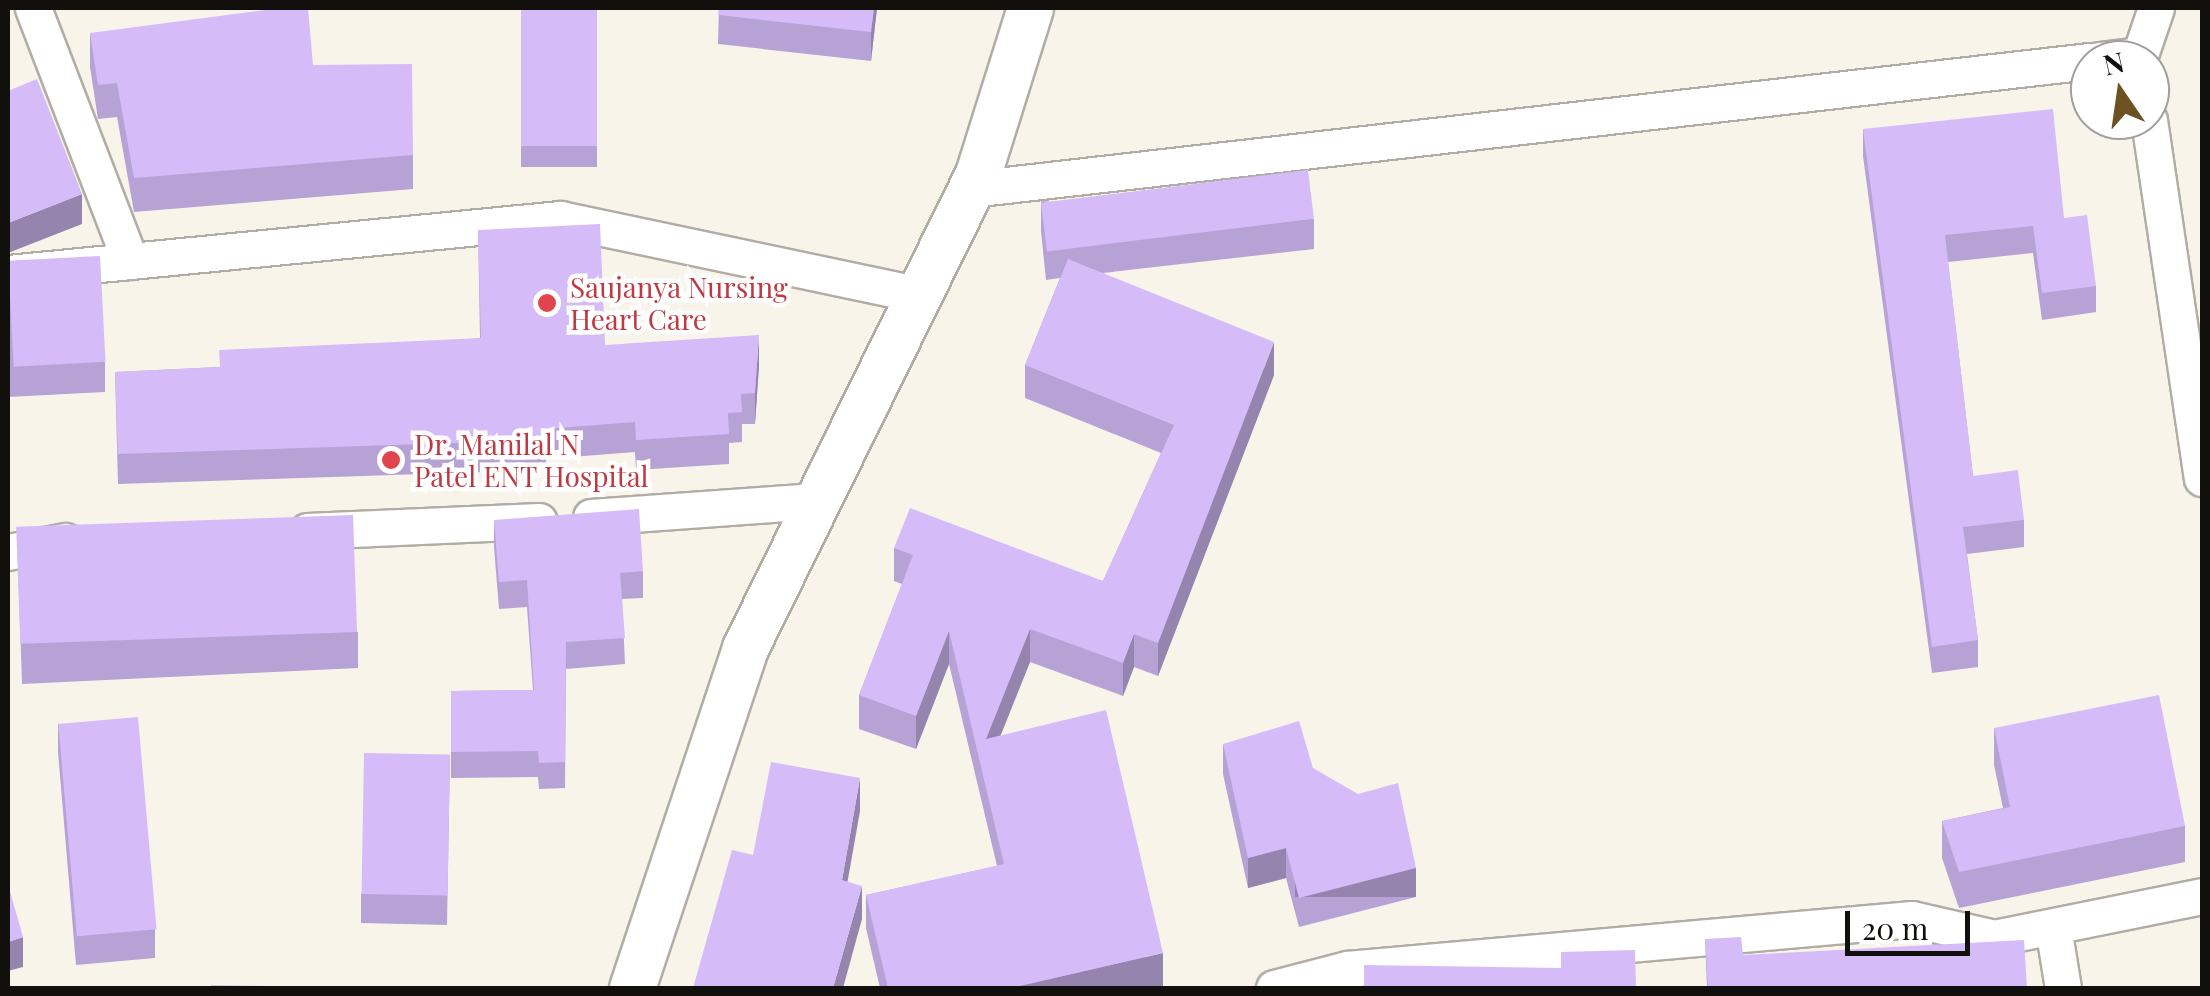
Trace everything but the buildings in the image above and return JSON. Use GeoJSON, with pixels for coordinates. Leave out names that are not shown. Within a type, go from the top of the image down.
{"type":"FeatureCollection","features":[{"type":"Feature","properties":{"kind":"street"},"geometry":{"type":"LineString","coordinates":[[32,8],[130,262]]}},
{"type":"Feature","properties":{"kind":"street"},"geometry":{"type":"LineString","coordinates":[[632,988],[744,648],[813,501],[922,295],[971,189],[1030,8]]}},
{"type":"Feature","properties":{"kind":"street"},"geometry":{"type":"LineString","coordinates":[[2136,8],[2139,40]]}},
{"type":"Feature","properties":{"kind":"street"},"geometry":{"type":"LineString","coordinates":[[2146,40],[2156,8]]}},
{"type":"Feature","properties":{"kind":"street"},"geometry":{"type":"LineString","coordinates":[[971,189],[2070,63]]}},
{"type":"Feature","properties":{"kind":"street"},"geometry":{"type":"LineString","coordinates":[[2152,140],[2202,478]]}},
{"type":"Feature","properties":{"kind":"street"},"geometry":{"type":"LineString","coordinates":[[8,273],[560,220],[922,295]]}},
{"type":"Feature","properties":{"kind":"street"},"geometry":{"type":"LineString","coordinates":[[265,531],[813,501]]}},
{"type":"Feature","properties":{"kind":"street"},"geometry":{"type":"LineString","coordinates":[[8,552],[106,533]]}},
{"type":"Feature","properties":{"kind":"street"},"geometry":{"type":"LineString","coordinates":[[1274,988],[1912,919],[1994,938],[2202,896]]}},
{"type":"Feature","properties":{"kind":"street"},"geometry":{"type":"LineString","coordinates":[[2054,927],[2064,988]]}},
{"type":"Feature","properties":{"kind":"place","name":"Saujanya Nursing Heart Care"},"geometry":{"type":"Point","coordinates":[547,303]}},
{"type":"Feature","properties":{"kind":"place","name":"Dr. Manilal N Patel ENT Hospital"},"geometry":{"type":"Point","coordinates":[391,460]}}]}
